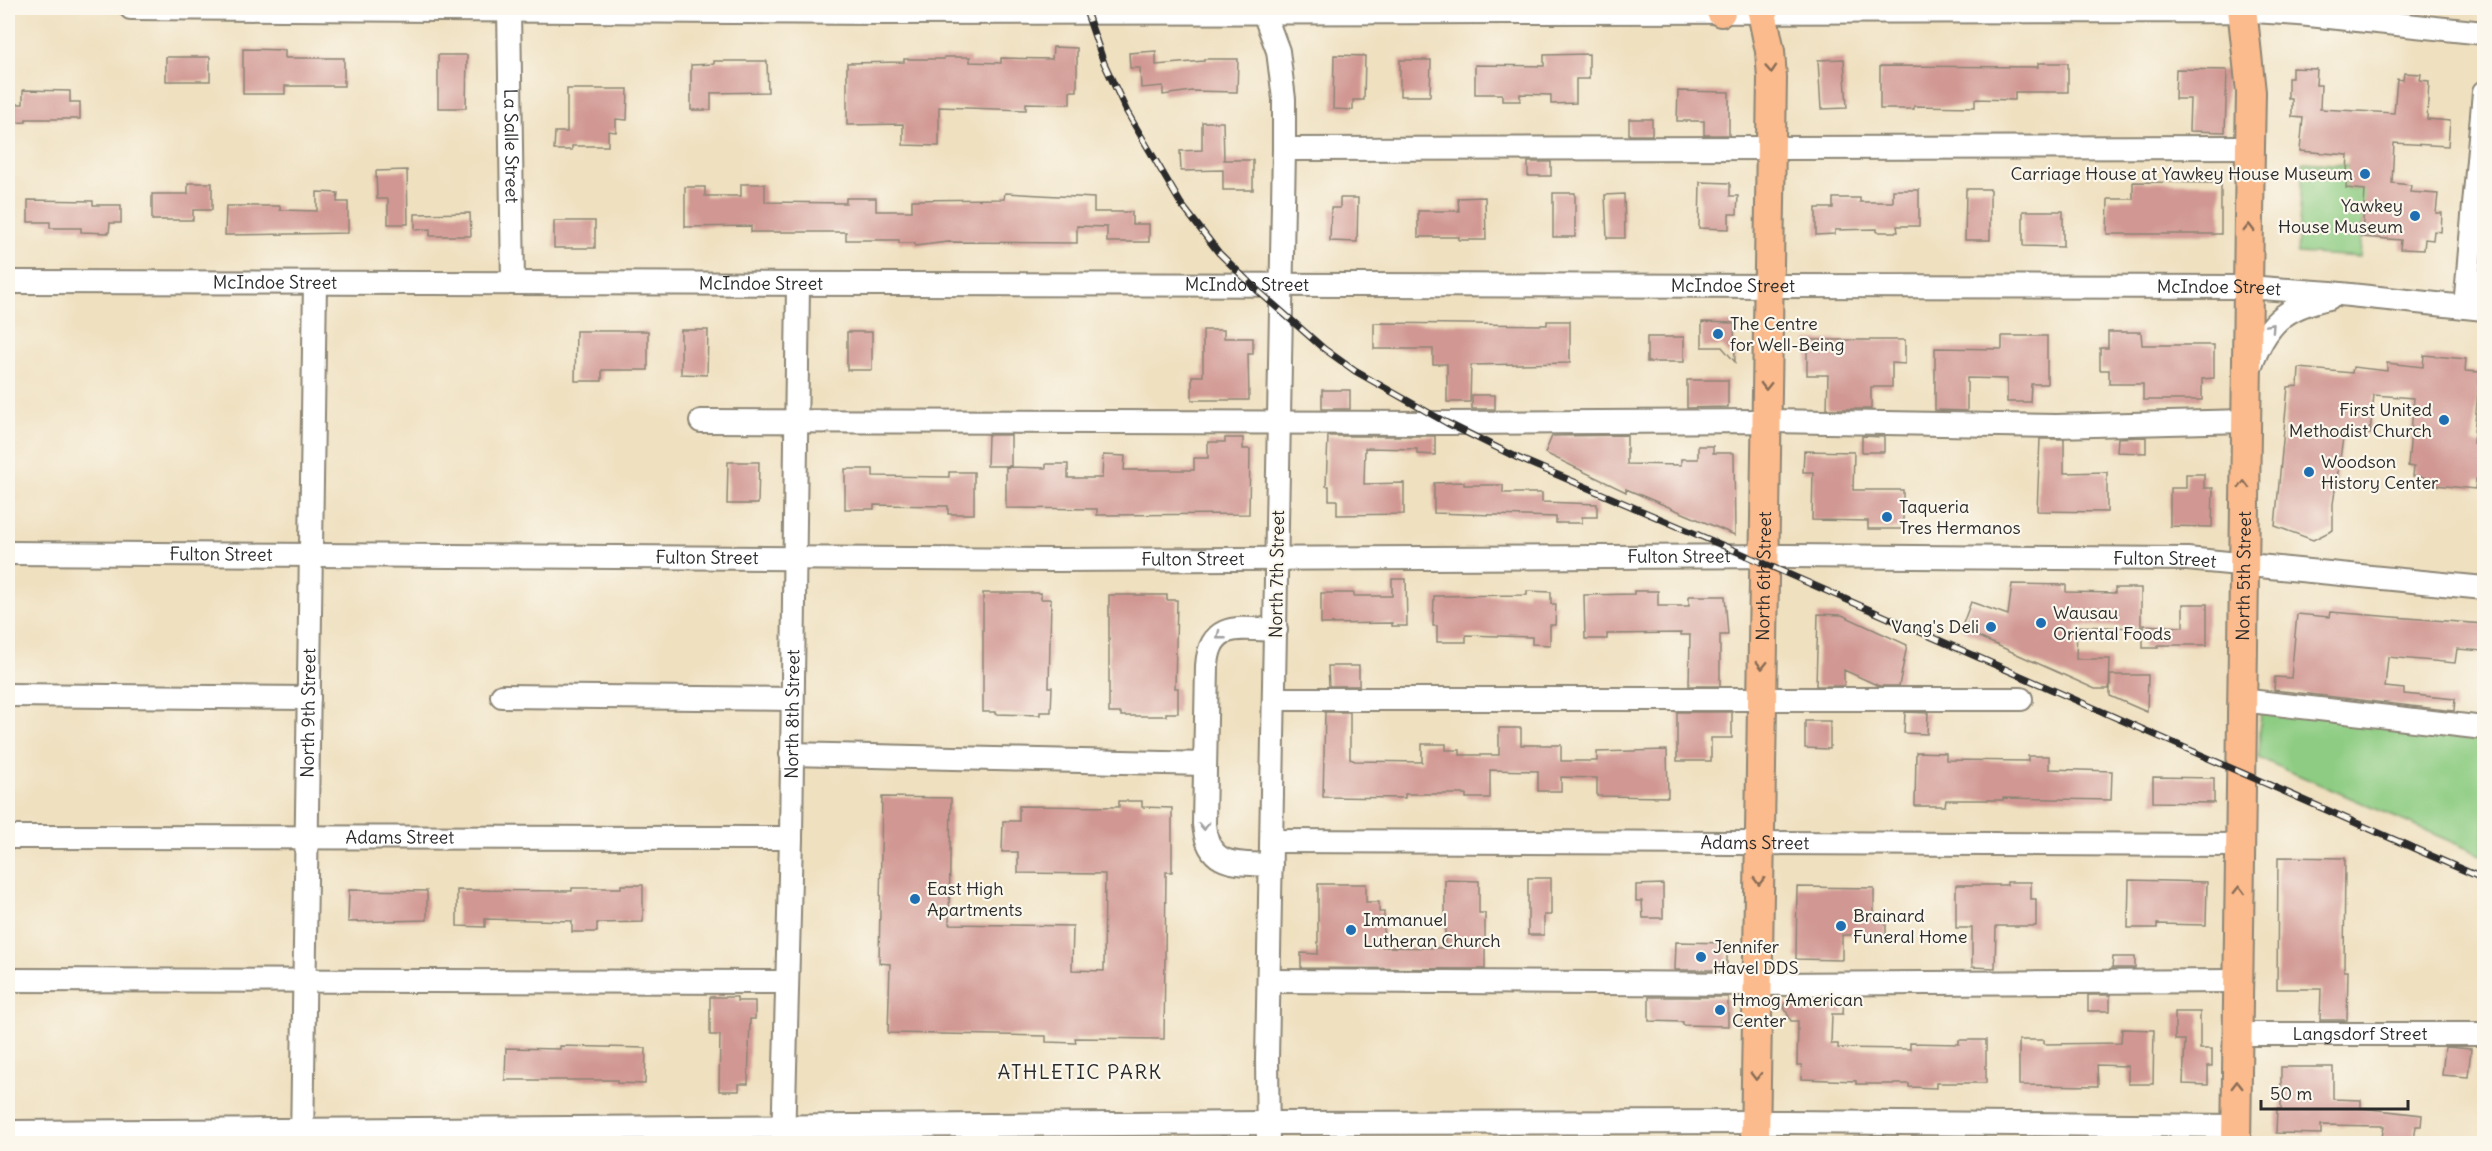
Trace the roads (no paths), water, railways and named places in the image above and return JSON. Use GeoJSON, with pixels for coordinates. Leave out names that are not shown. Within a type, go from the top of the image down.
{"type":"FeatureCollection","features":[{"type":"Feature","properties":{"kind":"main road","name":"North 6th Street"},"geometry":{"type":"LineString","coordinates":[[1755,1133],[1772,78],[1769,44],[1761,9]]}},
{"type":"Feature","properties":{"kind":"main road","name":"North 5th Street"},"geometry":{"type":"LineString","coordinates":[[2236,1135],[2251,92],[2243,10]]}},
{"type":"Feature","properties":{"kind":"street"},"geometry":{"type":"LineString","coordinates":[[131,8],[2243,10],[2484,33]]}},
{"type":"Feature","properties":{"kind":"street","name":"La Salle Street"},"geometry":{"type":"LineString","coordinates":[[509,9],[513,283]]}},
{"type":"Feature","properties":{"kind":"street","name":"North 7th Street"},"geometry":{"type":"LineString","coordinates":[[1263,10],[1278,51],[1284,99],[1268,1133]]}},
{"type":"Feature","properties":{"kind":"street"},"geometry":{"type":"LineString","coordinates":[[2475,308],[2484,92]]}},
{"type":"Feature","properties":{"kind":"street"},"geometry":{"type":"LineString","coordinates":[[1284,149],[2250,147]]}},
{"type":"Feature","properties":{"kind":"street","name":"McIndoe Street"},"geometry":{"type":"LineString","coordinates":[[8,282],[2247,287],[2475,308]]}},
{"type":"Feature","properties":{"kind":"street","name":"North 9th Street"},"geometry":{"type":"LineString","coordinates":[[302,1136],[315,283]]}},
{"type":"Feature","properties":{"kind":"street","name":"North 8th Street"},"geometry":{"type":"LineString","coordinates":[[783,1135],[798,285]]}},
{"type":"Feature","properties":{"kind":"street"},"geometry":{"type":"LineString","coordinates":[[2246,379],[2263,336],[2284,314],[2312,302],[2348,295]]}},
{"type":"Feature","properties":{"kind":"street"},"geometry":{"type":"LineString","coordinates":[[701,421],[1765,422],[2056,426],[2245,421]]}},
{"type":"Feature","properties":{"kind":"street","name":"Fulton Street"},"geometry":{"type":"LineString","coordinates":[[8,553],[1278,560],[1764,556],[2187,559],[2484,588]]}},
{"type":"Feature","properties":{"kind":"street"},"geometry":{"type":"LineString","coordinates":[[1271,865],[1225,861],[1212,852],[1205,836],[1204,824],[1205,764],[1208,653],[1211,644],[1216,636],[1228,630],[1276,630]]}},
{"type":"Feature","properties":{"kind":"street"},"geometry":{"type":"LineString","coordinates":[[8,695],[309,698]]}},
{"type":"Feature","properties":{"kind":"street"},"geometry":{"type":"LineString","coordinates":[[502,696],[792,699]]}},
{"type":"Feature","properties":{"kind":"street"},"geometry":{"type":"LineString","coordinates":[[1275,699],[2021,699]]}},
{"type":"Feature","properties":{"kind":"street"},"geometry":{"type":"LineString","coordinates":[[2241,700],[2484,728]]}},
{"type":"Feature","properties":{"kind":"street"},"geometry":{"type":"LineString","coordinates":[[791,754],[1205,764]]}},
{"type":"Feature","properties":{"kind":"street","name":"Adams Street"},"geometry":{"type":"LineString","coordinates":[[8,837],[790,838]]}},
{"type":"Feature","properties":{"kind":"street","name":"Adams Street"},"geometry":{"type":"LineString","coordinates":[[1272,841],[2240,845]]}},
{"type":"Feature","properties":{"kind":"street"},"geometry":{"type":"LineString","coordinates":[[8,980],[786,982]]}},
{"type":"Feature","properties":{"kind":"street"},"geometry":{"type":"LineString","coordinates":[[1269,981],[1757,984],[2238,981]]}},
{"type":"Feature","properties":{"kind":"street","name":"Langsdorf Street"},"geometry":{"type":"LineString","coordinates":[[2237,1034],[2484,1034]]}},
{"type":"Feature","properties":{"kind":"street"},"geometry":{"type":"LineString","coordinates":[[8,1132],[302,1136],[1268,1133],[2236,1135]]}},
{"type":"Feature","properties":{"kind":"railway"},"geometry":{"type":"LineString","coordinates":[[1085,8],[1104,63],[1127,112],[1181,204],[1219,253],[1257,290],[1323,348],[1355,371],[1447,423],[1518,458],[2484,879]]}},
{"type":"Feature","properties":{"kind":"place","name":"Carriage House at Yawkey House Museum"},"geometry":{"type":"Point","coordinates":[2365,174]}},
{"type":"Feature","properties":{"kind":"place","name":"Yawkey House Museum"},"geometry":{"type":"Point","coordinates":[2415,216]}},
{"type":"Feature","properties":{"kind":"place","name":"The Centre for Well-Being"},"geometry":{"type":"Point","coordinates":[1718,334]}},
{"type":"Feature","properties":{"kind":"place","name":"First United Methodist Church"},"geometry":{"type":"Point","coordinates":[2444,420]}},
{"type":"Feature","properties":{"kind":"place","name":"Woodson History Center"},"geometry":{"type":"Point","coordinates":[2309,472]}},
{"type":"Feature","properties":{"kind":"place","name":"Taqueria Tres Hermanos"},"geometry":{"type":"Point","coordinates":[1887,517]}},
{"type":"Feature","properties":{"kind":"place","name":"Wausau Oriental Foods"},"geometry":{"type":"Point","coordinates":[2041,623]}},
{"type":"Feature","properties":{"kind":"place","name":"Vang's Deli"},"geometry":{"type":"Point","coordinates":[1991,627]}},
{"type":"Feature","properties":{"kind":"place","name":"East High Apartments"},"geometry":{"type":"Point","coordinates":[915,899]}},
{"type":"Feature","properties":{"kind":"place","name":"Brainard Funeral Home"},"geometry":{"type":"Point","coordinates":[1841,926]}},
{"type":"Feature","properties":{"kind":"place","name":"Immanuel Lutheran Church"},"geometry":{"type":"Point","coordinates":[1351,930]}},
{"type":"Feature","properties":{"kind":"place","name":"Jennifer Havel DDS"},"geometry":{"type":"Point","coordinates":[1701,957]}},
{"type":"Feature","properties":{"kind":"place","name":"Hmog American Center"},"geometry":{"type":"Point","coordinates":[1720,1010]}},
{"type":"Feature","properties":{"kind":"district","name":"ATHLETIC PARK"},"geometry":{"type":"Point","coordinates":[1080,1072]}}]}
